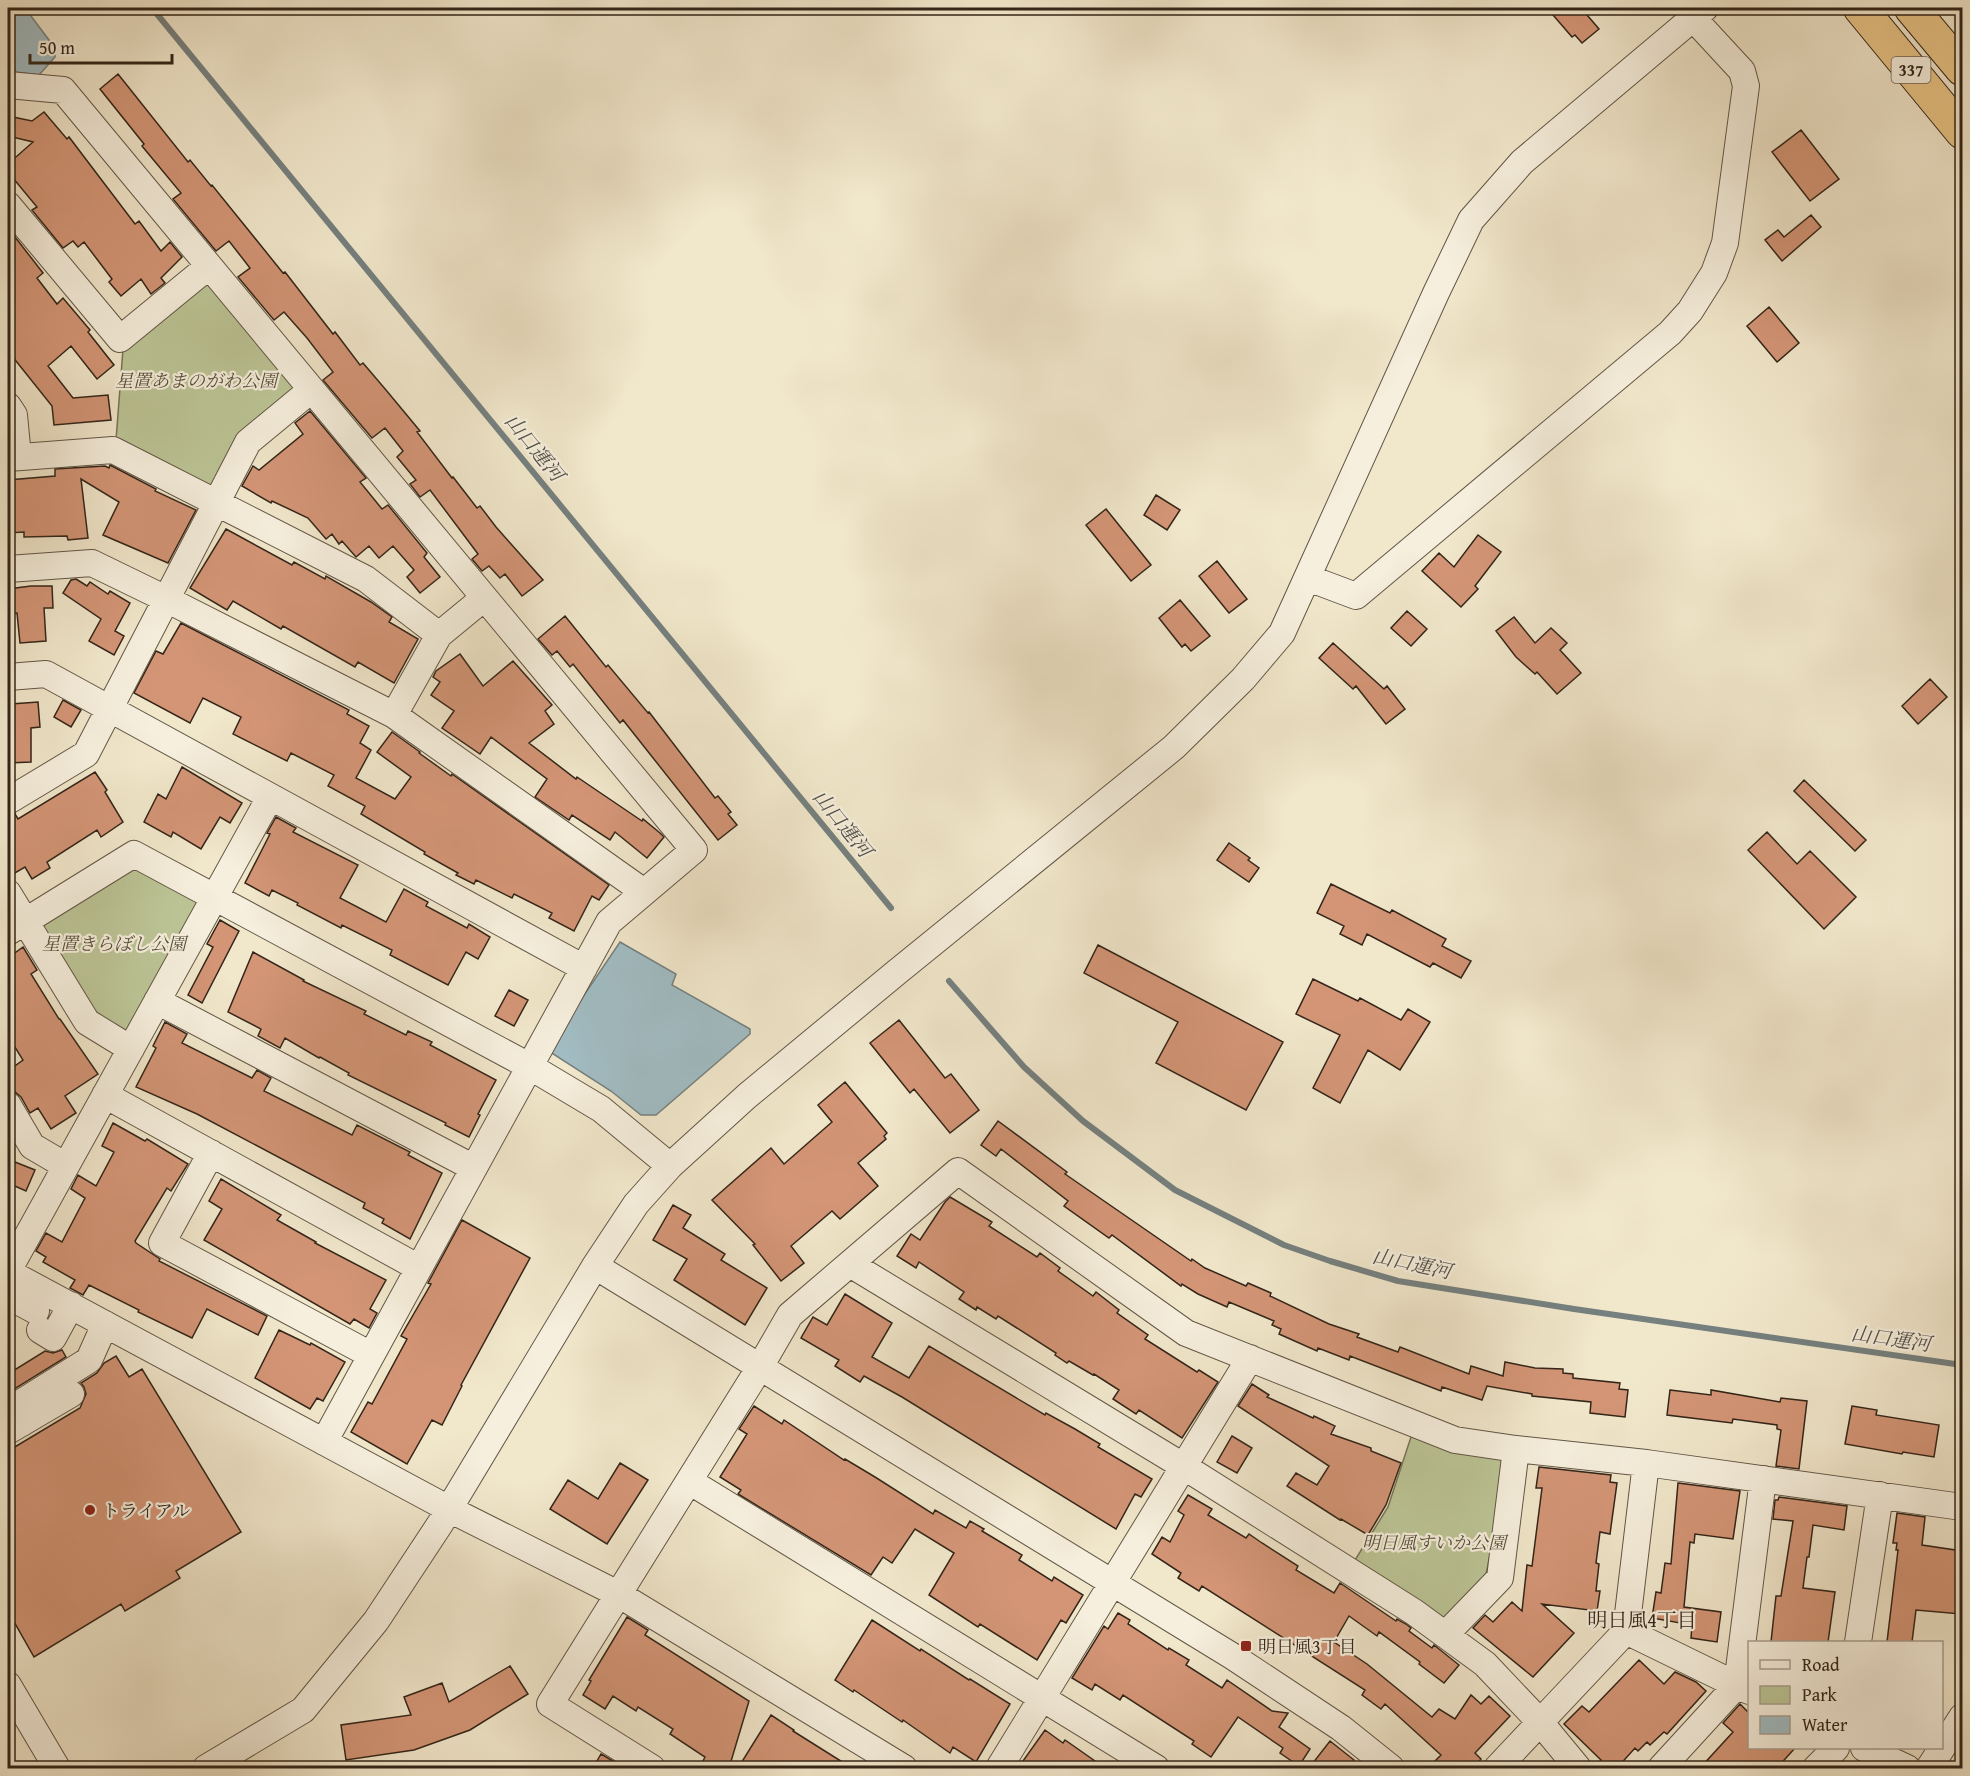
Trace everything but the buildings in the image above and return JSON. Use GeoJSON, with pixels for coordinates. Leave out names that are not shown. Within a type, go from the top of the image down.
{"type":"FeatureCollection","features":[{"type":"Feature","properties":{"kind":"highway","name":"337"},"geometry":{"type":"LineString","coordinates":[[1860,8],[1962,132]]}},
{"type":"Feature","properties":{"kind":"highway","name":"337"},"geometry":{"type":"LineString","coordinates":[[1911,8],[1962,69]]}},
{"type":"Feature","properties":{"kind":"street"},"geometry":{"type":"LineString","coordinates":[[206,1768],[303,1710],[376,1621],[449,1509],[595,1266],[636,1204],[670,1166],[747,1096],[1174,747],[1243,680],[1282,633],[1431,303],[1471,220],[1522,162],[1699,13],[1742,72],[1746,86],[1725,243],[1714,273],[1690,311],[1670,333],[1356,596],[1308,578]]}},
{"type":"Feature","properties":{"kind":"street"},"geometry":{"type":"LineString","coordinates":[[8,84],[63,90],[694,850],[609,921],[324,1442]]}},
{"type":"Feature","properties":{"kind":"street"},"geometry":{"type":"LineString","coordinates":[[8,205],[120,339],[209,266]]}},
{"type":"Feature","properties":{"kind":"street"},"geometry":{"type":"LineString","coordinates":[[8,801],[86,754],[248,442],[311,390]]}},
{"type":"Feature","properties":{"kind":"street"},"geometry":{"type":"LineString","coordinates":[[8,406],[14,415],[13,458],[113,450],[366,579],[440,635]]}},
{"type":"Feature","properties":{"kind":"street"},"geometry":{"type":"LineString","coordinates":[[8,569],[92,563],[166,599],[394,715],[644,892]]}},
{"type":"Feature","properties":{"kind":"street"},"geometry":{"type":"LineString","coordinates":[[394,715],[440,635],[484,598]]}},
{"type":"Feature","properties":{"kind":"street"},"geometry":{"type":"LineString","coordinates":[[8,678],[46,674],[584,968]]}},
{"type":"Feature","properties":{"kind":"street"},"geometry":{"type":"LineString","coordinates":[[43,1320],[8,1271],[270,797]]}},
{"type":"Feature","properties":{"kind":"street"},"geometry":{"type":"LineString","coordinates":[[16,927],[135,854],[529,1066],[601,1109],[670,1166]]}},
{"type":"Feature","properties":{"kind":"street"},"geometry":{"type":"LineString","coordinates":[[8,893],[16,927],[87,1022],[131,1049]]}},
{"type":"Feature","properties":{"kind":"street"},"geometry":{"type":"LineString","coordinates":[[157,1001],[474,1168]]}},
{"type":"Feature","properties":{"kind":"street"},"geometry":{"type":"LineString","coordinates":[[105,1095],[419,1268]]}},
{"type":"Feature","properties":{"kind":"street"},"geometry":{"type":"LineString","coordinates":[[8,1105],[32,1146],[66,1166]]}},
{"type":"Feature","properties":{"kind":"street"},"geometry":{"type":"LineString","coordinates":[[211,1153],[162,1243],[371,1355]]}},
{"type":"Feature","properties":{"kind":"street"},"geometry":{"type":"LineString","coordinates":[[652,1768],[550,1704],[790,1315],[958,1172],[1186,1333],[1455,1440],[1646,1463],[1962,1507]]}},
{"type":"Feature","properties":{"kind":"street"},"geometry":{"type":"LineString","coordinates":[[850,1264],[1183,1466],[1386,1594],[1485,1664],[1540,1722],[1578,1768]]}},
{"type":"Feature","properties":{"kind":"street"},"geometry":{"type":"LineString","coordinates":[[595,1266],[1232,1656],[1341,1728],[1390,1768]]}},
{"type":"Feature","properties":{"kind":"street"},"geometry":{"type":"LineString","coordinates":[[8,1296],[43,1320],[105,1324],[449,1509],[618,1594],[904,1768]]}},
{"type":"Feature","properties":{"kind":"street"},"geometry":{"type":"LineString","coordinates":[[71,1394],[15,1427],[14,1407],[89,1360],[105,1324]]}},
{"type":"Feature","properties":{"kind":"street"},"geometry":{"type":"LineString","coordinates":[[999,1768],[1250,1359]]}},
{"type":"Feature","properties":{"kind":"street"},"geometry":{"type":"LineString","coordinates":[[1445,1635],[1500,1578],[1516,1449]]}},
{"type":"Feature","properties":{"kind":"street"},"geometry":{"type":"LineString","coordinates":[[1497,1768],[1626,1631],[1646,1463]]}},
{"type":"Feature","properties":{"kind":"street"},"geometry":{"type":"LineString","coordinates":[[1661,1768],[1743,1688],[1763,1479]]}},
{"type":"Feature","properties":{"kind":"street"},"geometry":{"type":"LineString","coordinates":[[689,1481],[1156,1768]]}},
{"type":"Feature","properties":{"kind":"street"},"geometry":{"type":"LineString","coordinates":[[1858,1641],[1880,1495]]}},
{"type":"Feature","properties":{"kind":"street"},"geometry":{"type":"LineString","coordinates":[[1626,1631],[1743,1688]]}},
{"type":"Feature","properties":{"kind":"street"},"geometry":{"type":"LineString","coordinates":[[8,1685],[57,1768]]}},
{"type":"Feature","properties":{"kind":"street"},"geometry":{"type":"LineString","coordinates":[[1943,1746],[1962,1717]]}},
{"type":"Feature","properties":{"kind":"street"},"geometry":{"type":"LineString","coordinates":[[1816,1768],[1835,1749]]}},
{"type":"Feature","properties":{"kind":"street"},"geometry":{"type":"LineString","coordinates":[[1866,1749],[1907,1768]]}},
{"type":"Feature","properties":{"kind":"street"},"geometry":{"type":"LineString","coordinates":[[1929,1768],[1941,1749]]}},
{"type":"Feature","properties":{"kind":"green space","name":"星置あまのがわ公園"},"geometry":{"type":"Polygon","coordinates":[[[206,278],[295,388],[213,490],[116,440],[123,349],[206,278]]]}},
{"type":"Feature","properties":{"kind":"green space","name":"星置きらぼし公園"},"geometry":{"type":"Polygon","coordinates":[[[134,854],[215,897],[131,1049],[87,1022],[24,922],[134,854]]]}},
{"type":"Feature","properties":{"kind":"green space","name":"明日風すいか公園"},"geometry":{"type":"Polygon","coordinates":[[[1413,1431],[1510,1453],[1485,1580],[1448,1624],[1355,1560],[1388,1507],[1413,1431]]]}},
{"type":"Feature","properties":{"kind":"water"},"geometry":{"type":"Polygon","coordinates":[[[8,8],[25,8],[55,48],[55,57],[39,75],[8,71],[8,8]]]}},
{"type":"Feature","properties":{"kind":"water"},"geometry":{"type":"Polygon","coordinates":[[[620,942],[676,974],[672,985],[750,1029],[750,1034],[656,1115],[641,1115],[611,1091],[547,1050],[620,942]]]}},
{"type":"Feature","properties":{"kind":"waterway","name":"山口運河"},"geometry":{"type":"LineString","coordinates":[[152,8],[891,908]]}},
{"type":"Feature","properties":{"kind":"waterway","name":"山口運河"},"geometry":{"type":"LineString","coordinates":[[949,981],[1024,1067],[1083,1121],[1175,1190],[1284,1245],[1398,1281],[1962,1365]]}},
{"type":"Feature","properties":{"kind":"place","name":"トライアル"},"geometry":{"type":"Point","coordinates":[90,1510]}},
{"type":"Feature","properties":{"kind":"place","name":"明日風3丁目"},"geometry":{"type":"Point","coordinates":[1246,1646]}},
{"type":"Feature","properties":{"kind":"district","name":"明日風4丁目"},"geometry":{"type":"Point","coordinates":[1642,1619]}}]}
